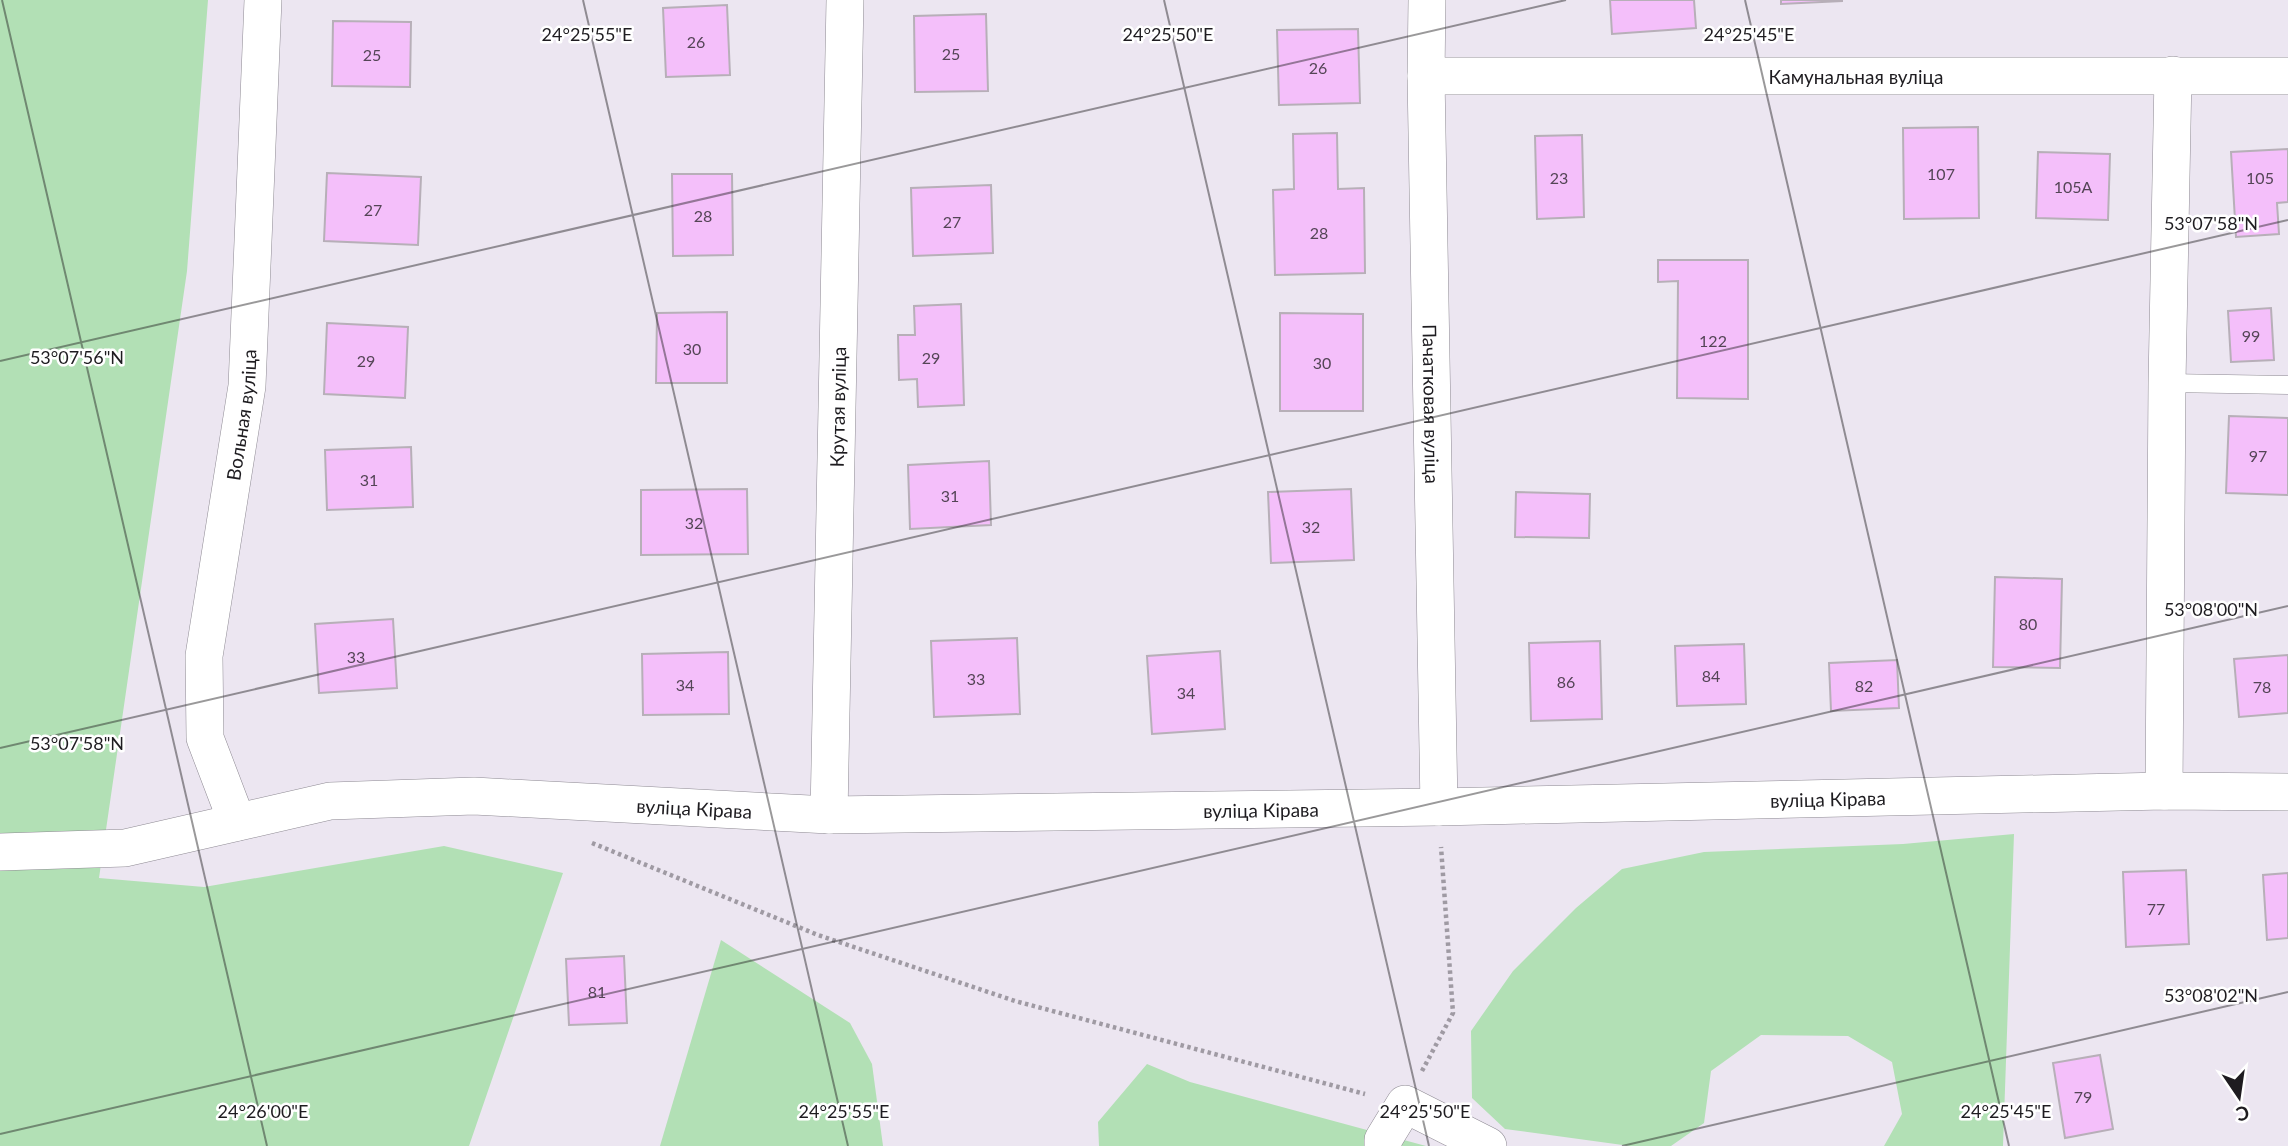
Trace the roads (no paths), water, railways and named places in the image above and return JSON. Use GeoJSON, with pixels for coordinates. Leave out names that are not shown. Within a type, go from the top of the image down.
{"type":"FeatureCollection","features":[{"type":"Feature","properties":{"kind":"street","name":"Вольная вуліца"},"geometry":{"type":"LineString","coordinates":[[237,822],[205,738],[204,656],[247,386],[263,0]]}},
{"type":"Feature","properties":{"kind":"street","name":"Крутая вуліца"},"geometry":{"type":"LineString","coordinates":[[829,815],[845,0]]}},
{"type":"Feature","properties":{"kind":"street","name":"Пачатковая вуліца"},"geometry":{"type":"LineString","coordinates":[[1427,0],[1438,807]]}},
{"type":"Feature","properties":{"kind":"street"},"geometry":{"type":"LineString","coordinates":[[2164,791],[2167,383],[2173,75]]}},
{"type":"Feature","properties":{"kind":"street","name":"Камунальная вуліца"},"geometry":{"type":"LineString","coordinates":[[1426,76],[2288,76]]}},
{"type":"Feature","properties":{"kind":"street","name":"вуліца Кірава"},"geometry":{"type":"LineString","coordinates":[[0,852],[125,848],[330,801],[474,796],[829,815],[1438,807],[2164,791],[2288,792]]}},
{"type":"Feature","properties":{"kind":"street"},"geometry":{"type":"LineString","coordinates":[[1383,1146],[1383,1140],[1405,1104],[1488,1146]]}},
{"type":"Feature","properties":{"kind":"lane"},"geometry":{"type":"LineString","coordinates":[[2167,383],[2288,385]]}}]}
